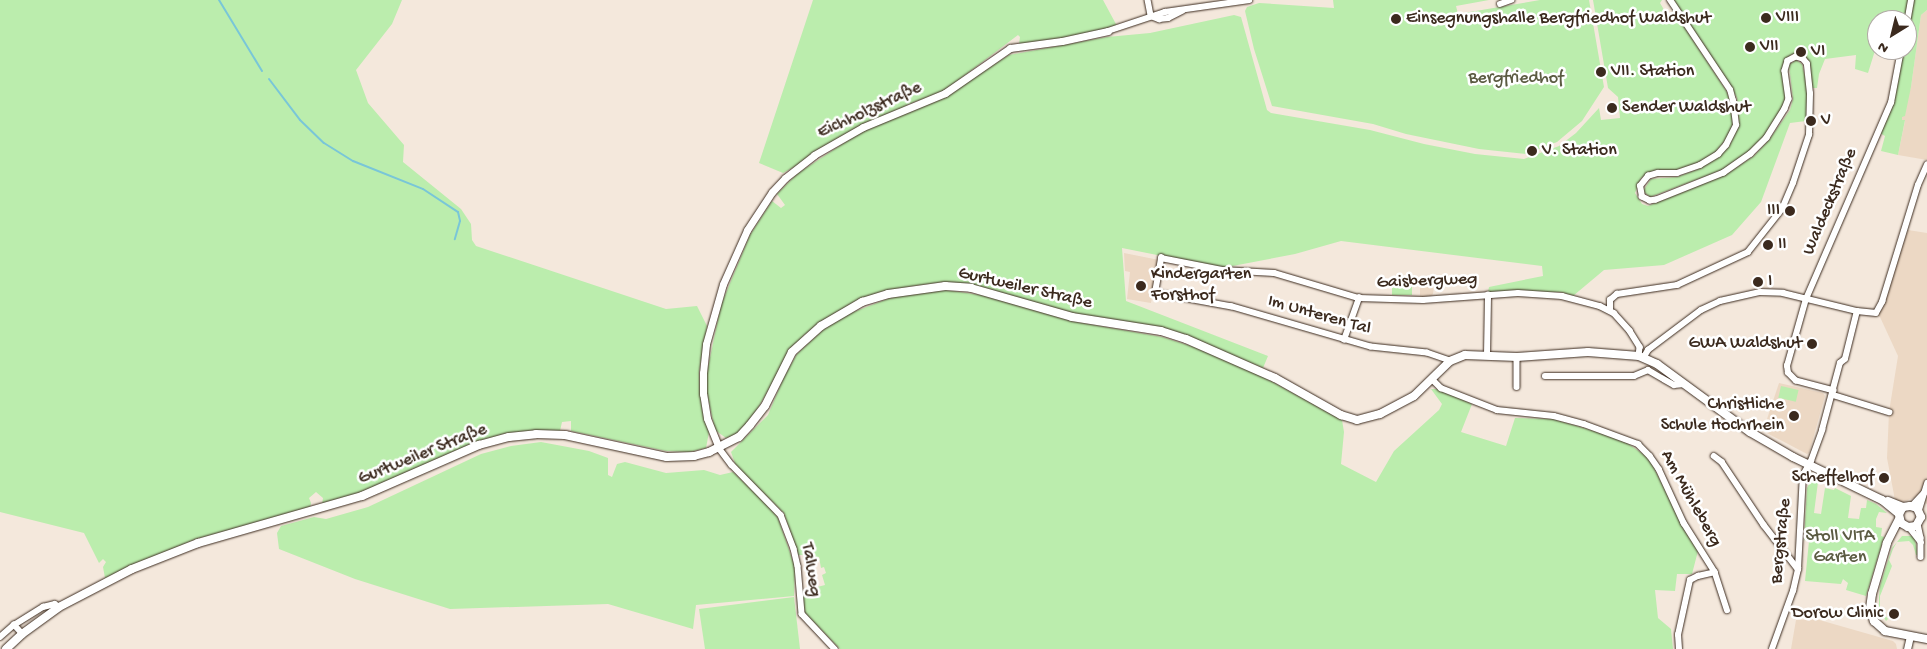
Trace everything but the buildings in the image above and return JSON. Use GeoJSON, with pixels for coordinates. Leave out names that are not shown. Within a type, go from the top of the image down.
{"type":"FeatureCollection","features":[{"type":"Feature","properties":{"kind":"main road","name":"Gurtweiler Straße"},"geometry":{"type":"LineString","coordinates":[[6,649],[22,634],[59,607],[96,586],[165,555],[198,543],[362,496],[385,488],[472,448],[509,437],[536,434],[581,437],[650,454],[673,457],[694,456],[719,448],[739,437],[759,416],[792,352],[806,337],[840,313],[862,302],[888,294],[945,286],[971,288],[1072,316],[1161,332],[1186,339],[1275,378],[1352,419],[1364,419],[1397,406],[1421,391],[1450,361]]}},
{"type":"Feature","properties":{"kind":"main road"},"geometry":{"type":"LineString","coordinates":[[1450,361],[1465,355],[1517,356],[1588,352],[1641,357],[1684,384],[1750,432],[1882,500],[1906,520]]}},
{"type":"Feature","properties":{"kind":"main road"},"geometry":{"type":"LineString","coordinates":[[1906,520],[1921,517],[1915,508],[1890,538],[1872,594],[1870,609],[1874,621],[1880,628],[1891,633],[1924,638]]}},
{"type":"Feature","properties":{"kind":"street"},"geometry":{"type":"LineString","coordinates":[[1148,0],[1151,16]]}},
{"type":"Feature","properties":{"kind":"street","name":"Eichholzstraße"},"geometry":{"type":"LineString","coordinates":[[719,448],[707,418],[703,394],[703,373],[710,327],[723,284],[747,230],[772,192],[785,178],[814,155],[863,127],[945,93],[1010,48],[1062,41],[1108,31],[1151,16],[1159,19],[1168,18],[1184,9],[1249,0]]}},
{"type":"Feature","properties":{"kind":"street"},"geometry":{"type":"LineString","coordinates":[[1500,4],[1511,0]]}},
{"type":"Feature","properties":{"kind":"street"},"geometry":{"type":"LineString","coordinates":[[1641,357],[1640,347],[1635,339],[1610,310],[1610,300],[1617,294],[1677,285],[1748,252],[1782,209],[1809,135],[1808,70],[1803,58],[1796,56],[1788,61],[1785,70],[1789,99],[1785,109],[1767,138],[1751,154],[1724,173],[1656,200],[1650,201],[1642,197],[1640,186],[1648,176],[1677,173],[1700,165],[1718,154],[1729,140],[1736,125],[1734,101],[1730,90],[1670,0]]}},
{"type":"Feature","properties":{"kind":"street","name":"Waldeckstraße"},"geometry":{"type":"LineString","coordinates":[[1833,393],[1796,381],[1788,373],[1786,366],[1806,299],[1890,103],[1899,60]]}},
{"type":"Feature","properties":{"kind":"street"},"geometry":{"type":"LineString","coordinates":[[1641,357],[1670,331],[1701,310],[1720,301],[1760,292],[1783,293],[1857,311],[1876,313],[1882,302],[1918,185],[1927,166]]}},
{"type":"Feature","properties":{"kind":"street","name":"Gaisbergweg"},"geometry":{"type":"LineString","coordinates":[[1161,258],[1222,270],[1274,273],[1359,298],[1423,300],[1518,293],[1562,296],[1610,310]]}},
{"type":"Feature","properties":{"kind":"street","name":"Im Unteren Tal"},"geometry":{"type":"LineString","coordinates":[[1161,258],[1155,293],[1232,307],[1371,347],[1427,353],[1450,361]]}},
{"type":"Feature","properties":{"kind":"street"},"geometry":{"type":"LineString","coordinates":[[1487,356],[1488,295]]}},
{"type":"Feature","properties":{"kind":"street"},"geometry":{"type":"LineString","coordinates":[[1344,340],[1359,298]]}},
{"type":"Feature","properties":{"kind":"street","name":"Bergstraße"},"geometry":{"type":"LineString","coordinates":[[1772,649],[1773,640],[1793,591],[1798,569],[1803,475],[1809,464],[1833,393],[1840,363],[1845,359],[1857,311]]}},
{"type":"Feature","properties":{"kind":"street"},"geometry":{"type":"LineString","coordinates":[[1517,356],[1517,387]]}},
{"type":"Feature","properties":{"kind":"street"},"geometry":{"type":"LineString","coordinates":[[1545,376],[1634,376],[1648,370],[1674,385],[1684,384]]}},
{"type":"Feature","properties":{"kind":"street","name":"Am Mühleberg"},"geometry":{"type":"LineString","coordinates":[[1432,379],[1442,388],[1497,410],[1569,420],[1621,436],[1638,444],[1650,456],[1659,469],[1680,517],[1715,572],[1690,580],[1684,618],[1678,635],[1680,649]]}},
{"type":"Feature","properties":{"kind":"street"},"geometry":{"type":"LineString","coordinates":[[1833,393],[1889,412]]}},
{"type":"Feature","properties":{"kind":"street","name":"Talweg"},"geometry":{"type":"LineString","coordinates":[[719,448],[732,465],[781,515],[792,542],[798,566],[802,614],[835,649]]}},
{"type":"Feature","properties":{"kind":"street"},"geometry":{"type":"LineString","coordinates":[[1714,456],[1722,462],[1764,525],[1798,569]]}},
{"type":"Feature","properties":{"kind":"street"},"geometry":{"type":"LineString","coordinates":[[1915,508],[1924,493],[1927,483]]}},
{"type":"Feature","properties":{"kind":"street"},"geometry":{"type":"LineString","coordinates":[[1906,520],[1921,542],[1921,557]]}},
{"type":"Feature","properties":{"kind":"street"},"geometry":{"type":"LineString","coordinates":[[1715,572],[1727,610]]}},
{"type":"Feature","properties":{"kind":"street"},"geometry":{"type":"LineString","coordinates":[[0,637],[14,625],[43,607],[55,604],[59,607]]}},
{"type":"Feature","properties":{"kind":"street"},"geometry":{"type":"LineString","coordinates":[[14,625],[22,634]]}},
{"type":"Feature","properties":{"kind":"street"},"geometry":{"type":"LineString","coordinates":[[1907,649],[1910,636]]}},
{"type":"Feature","properties":{"kind":"street"},"geometry":{"type":"LineString","coordinates":[[1766,649],[1773,640]]}},
{"type":"Feature","properties":{"kind":"shaded area"},"geometry":{"type":"Polygon","coordinates":[[[1927,10],[1927,160],[1898,155],[1905,121],[1902,120],[1902,116],[1911,87],[1915,60],[1917,60],[1921,15],[1927,10]]]}},
{"type":"Feature","properties":{"kind":"shaded area"},"geometry":{"type":"Polygon","coordinates":[[[1908,230],[1927,233],[1927,504],[1914,498],[1902,502],[1895,500],[1887,458],[1889,412],[1898,356],[1880,317],[1876,313],[1886,295],[1908,230]]]}},
{"type":"Feature","properties":{"kind":"shaded area","name":"Kindergarten Forsthof"},"geometry":{"type":"Polygon","coordinates":[[[1124,253],[1159,260],[1151,303],[1127,299],[1130,272],[1125,271],[1124,253]]]}},
{"type":"Feature","properties":{"kind":"shaded area"},"geometry":{"type":"Polygon","coordinates":[[[1435,277],[1433,294],[1428,299],[1420,299],[1420,279],[1435,277]]]}},
{"type":"Feature","properties":{"kind":"shaded area","name":"Christliche Schule Hochrhein"},"geometry":{"type":"Polygon","coordinates":[[[1779,383],[1823,393],[1825,396],[1809,453],[1807,454],[1763,431],[1779,383]]]}},
{"type":"Feature","properties":{"kind":"shaded area"},"geometry":{"type":"Polygon","coordinates":[[[1816,619],[1893,641],[1897,649],[1791,649],[1796,620],[1816,619]]]}},
{"type":"Feature","properties":{"kind":"green space"},"geometry":{"type":"Polygon","coordinates":[[[0,0],[402,0],[392,24],[356,70],[368,103],[404,145],[403,162],[461,209],[471,224],[472,240],[476,246],[666,309],[697,306],[707,326],[699,372],[704,419],[709,432],[706,448],[689,452],[666,451],[571,431],[571,421],[562,422],[560,431],[507,433],[477,442],[361,495],[322,505],[323,498],[316,492],[309,498],[311,503],[310,509],[196,539],[105,578],[103,567],[106,562],[103,559],[99,563],[84,533],[0,512],[0,0]]]}},
{"type":"Feature","properties":{"kind":"green space"},"geometry":{"type":"Polygon","coordinates":[[[813,0],[1103,0],[1117,26],[1059,39],[1019,44],[1020,37],[1018,35],[944,91],[909,104],[783,173],[759,163],[813,0]]]}},
{"type":"Feature","properties":{"kind":"green space","name":"Bergfriedhof"},"geometry":{"type":"Polygon","coordinates":[[[1333,0],[1489,0],[1456,6],[1458,14],[1540,0],[1589,0],[1604,87],[1582,121],[1557,142],[1526,154],[1479,149],[1406,134],[1373,124],[1272,106],[1254,49],[1245,11],[1247,7],[1259,3],[1334,8],[1333,0]]]}},
{"type":"Feature","properties":{"kind":"green space"},"geometry":{"type":"Polygon","coordinates":[[[1593,0],[1662,0],[1660,3],[1667,15],[1676,14],[1727,92],[1730,102],[1733,124],[1730,134],[1715,153],[1698,163],[1676,170],[1659,170],[1641,178],[1635,193],[1642,204],[1648,206],[1725,175],[1754,156],[1769,140],[1790,110],[1793,99],[1789,65],[1796,60],[1802,64],[1808,89],[1806,121],[1790,123],[1761,202],[1732,235],[1664,265],[1604,270],[1573,296],[1561,292],[1488,292],[1489,287],[1543,276],[1542,266],[1341,241],[1295,254],[1222,268],[1122,248],[1126,301],[1268,356],[1263,368],[1187,337],[1072,314],[1002,293],[945,282],[913,286],[861,300],[804,335],[791,351],[748,425],[736,435],[726,438],[715,430],[707,393],[707,372],[721,305],[750,235],[772,201],[781,208],[785,205],[777,194],[797,174],[862,131],[945,96],[1009,55],[1107,37],[1150,33],[1234,15],[1241,17],[1267,110],[1271,113],[1370,130],[1424,144],[1475,154],[1524,159],[1559,146],[1576,133],[1599,108],[1601,120],[1620,118],[1618,97],[1608,88],[1593,0]]]}},
{"type":"Feature","properties":{"kind":"green space"},"geometry":{"type":"Polygon","coordinates":[[[1674,0],[1927,0],[1927,10],[1921,15],[1917,44],[1917,10],[1867,10],[1867,60],[1872,60],[1868,73],[1855,69],[1856,55],[1825,59],[1819,74],[1817,88],[1811,88],[1810,62],[1802,55],[1792,54],[1784,64],[1786,90],[1783,109],[1764,137],[1750,151],[1722,170],[1650,197],[1643,191],[1651,179],[1677,177],[1701,168],[1729,147],[1739,125],[1737,98],[1674,0]]]}},
{"type":"Feature","properties":{"kind":"green space"},"geometry":{"type":"Polygon","coordinates":[[[1899,60],[1915,60],[1905,116],[1902,117],[1902,120],[1905,120],[1898,155],[1881,151],[1885,136],[1878,132],[1891,103],[1899,60]]]}},
{"type":"Feature","properties":{"kind":"green space"},"geometry":{"type":"Polygon","coordinates":[[[1392,284],[1412,284],[1412,295],[1392,295],[1392,284]]]}},
{"type":"Feature","properties":{"kind":"green space"},"geometry":{"type":"Polygon","coordinates":[[[946,290],[1001,298],[1071,321],[1162,337],[1213,353],[1260,375],[1342,420],[1344,432],[1341,464],[1376,482],[1394,451],[1439,410],[1442,404],[1431,389],[1440,389],[1472,404],[1461,432],[1506,446],[1515,418],[1553,419],[1621,439],[1649,458],[1688,536],[1698,551],[1692,574],[1677,574],[1675,591],[1655,590],[1658,618],[1671,629],[1673,649],[840,649],[805,613],[802,591],[825,585],[822,575],[826,573],[824,567],[821,568],[819,557],[805,560],[804,555],[798,555],[784,513],[736,466],[731,452],[768,415],[784,377],[797,354],[824,329],[843,316],[890,298],[917,292],[946,290]]]}},
{"type":"Feature","properties":{"kind":"green space"},"geometry":{"type":"Polygon","coordinates":[[[1781,386],[1799,390],[1796,402],[1778,398],[1781,386]]]}},
{"type":"Feature","properties":{"kind":"green space"},"geometry":{"type":"Polygon","coordinates":[[[541,442],[589,451],[608,458],[608,475],[612,477],[617,464],[625,462],[666,473],[704,470],[720,475],[733,472],[767,504],[778,518],[795,567],[794,596],[696,605],[693,629],[608,604],[450,609],[355,579],[279,549],[277,533],[281,526],[314,517],[326,519],[368,507],[481,454],[511,446],[541,442]]]}},
{"type":"Feature","properties":{"kind":"green space","name":"Stoll VITA Garten"},"geometry":{"type":"Polygon","coordinates":[[[1817,475],[1827,480],[1827,482],[1818,482],[1814,513],[1821,514],[1825,488],[1834,490],[1835,488],[1851,496],[1848,518],[1859,519],[1861,508],[1866,508],[1867,500],[1876,504],[1887,513],[1879,512],[1876,519],[1876,527],[1882,528],[1881,536],[1884,537],[1866,596],[1846,590],[1848,583],[1843,579],[1841,584],[1805,581],[1809,541],[1804,540],[1807,488],[1813,476],[1817,475]]]}},
{"type":"Feature","properties":{"kind":"green space"},"geometry":{"type":"Polygon","coordinates":[[[1902,536],[1914,536],[1918,555],[1916,555],[1913,545],[1909,541],[1897,542],[1902,536]]]}},
{"type":"Feature","properties":{"kind":"green space"},"geometry":{"type":"Polygon","coordinates":[[[1897,542],[1889,560],[1892,566],[1880,596],[1880,609],[1888,619],[1886,621],[1879,609],[1880,586],[1892,548],[1897,542]]]}},
{"type":"Feature","properties":{"kind":"green space"},"geometry":{"type":"Polygon","coordinates":[[[794,597],[800,649],[705,649],[699,609],[794,597]]]}},
{"type":"Feature","properties":{"kind":"waterway"},"geometry":{"type":"LineString","coordinates":[[219,0],[262,71]]}},
{"type":"Feature","properties":{"kind":"waterway"},"geometry":{"type":"LineString","coordinates":[[269,79],[300,120],[324,143],[353,161],[423,189],[458,212],[460,221],[455,239]]}},
{"type":"Feature","properties":{"kind":"place","name":"VIII"},"geometry":{"type":"Point","coordinates":[1766,18]}},
{"type":"Feature","properties":{"kind":"place","name":"Einsegnungshalle Bergfriedhof Waldshut"},"geometry":{"type":"Point","coordinates":[1396,19]}},
{"type":"Feature","properties":{"kind":"place","name":"VII"},"geometry":{"type":"Point","coordinates":[1750,47]}},
{"type":"Feature","properties":{"kind":"place","name":"VI"},"geometry":{"type":"Point","coordinates":[1801,52]}},
{"type":"Feature","properties":{"kind":"place","name":"VII. Station"},"geometry":{"type":"Point","coordinates":[1601,72]}},
{"type":"Feature","properties":{"kind":"place","name":"Sender Waldshut"},"geometry":{"type":"Point","coordinates":[1612,108]}},
{"type":"Feature","properties":{"kind":"place","name":"V"},"geometry":{"type":"Point","coordinates":[1811,121]}},
{"type":"Feature","properties":{"kind":"place","name":"V. Station"},"geometry":{"type":"Point","coordinates":[1532,151]}},
{"type":"Feature","properties":{"kind":"place","name":"III"},"geometry":{"type":"Point","coordinates":[1790,211]}},
{"type":"Feature","properties":{"kind":"place","name":"II"},"geometry":{"type":"Point","coordinates":[1768,245]}},
{"type":"Feature","properties":{"kind":"place","name":"I"},"geometry":{"type":"Point","coordinates":[1758,282]}},
{"type":"Feature","properties":{"kind":"place","name":"Kindergarten Forsthof"},"geometry":{"type":"Point","coordinates":[1141,286]}},
{"type":"Feature","properties":{"kind":"place","name":"GWA Waldshut"},"geometry":{"type":"Point","coordinates":[1812,344]}},
{"type":"Feature","properties":{"kind":"place","name":"Christliche Schule Hochrhein"},"geometry":{"type":"Point","coordinates":[1794,416]}},
{"type":"Feature","properties":{"kind":"place","name":"Scheffelhof"},"geometry":{"type":"Point","coordinates":[1884,478]}},
{"type":"Feature","properties":{"kind":"place","name":"Dorow Clinic"},"geometry":{"type":"Point","coordinates":[1894,614]}}]}
